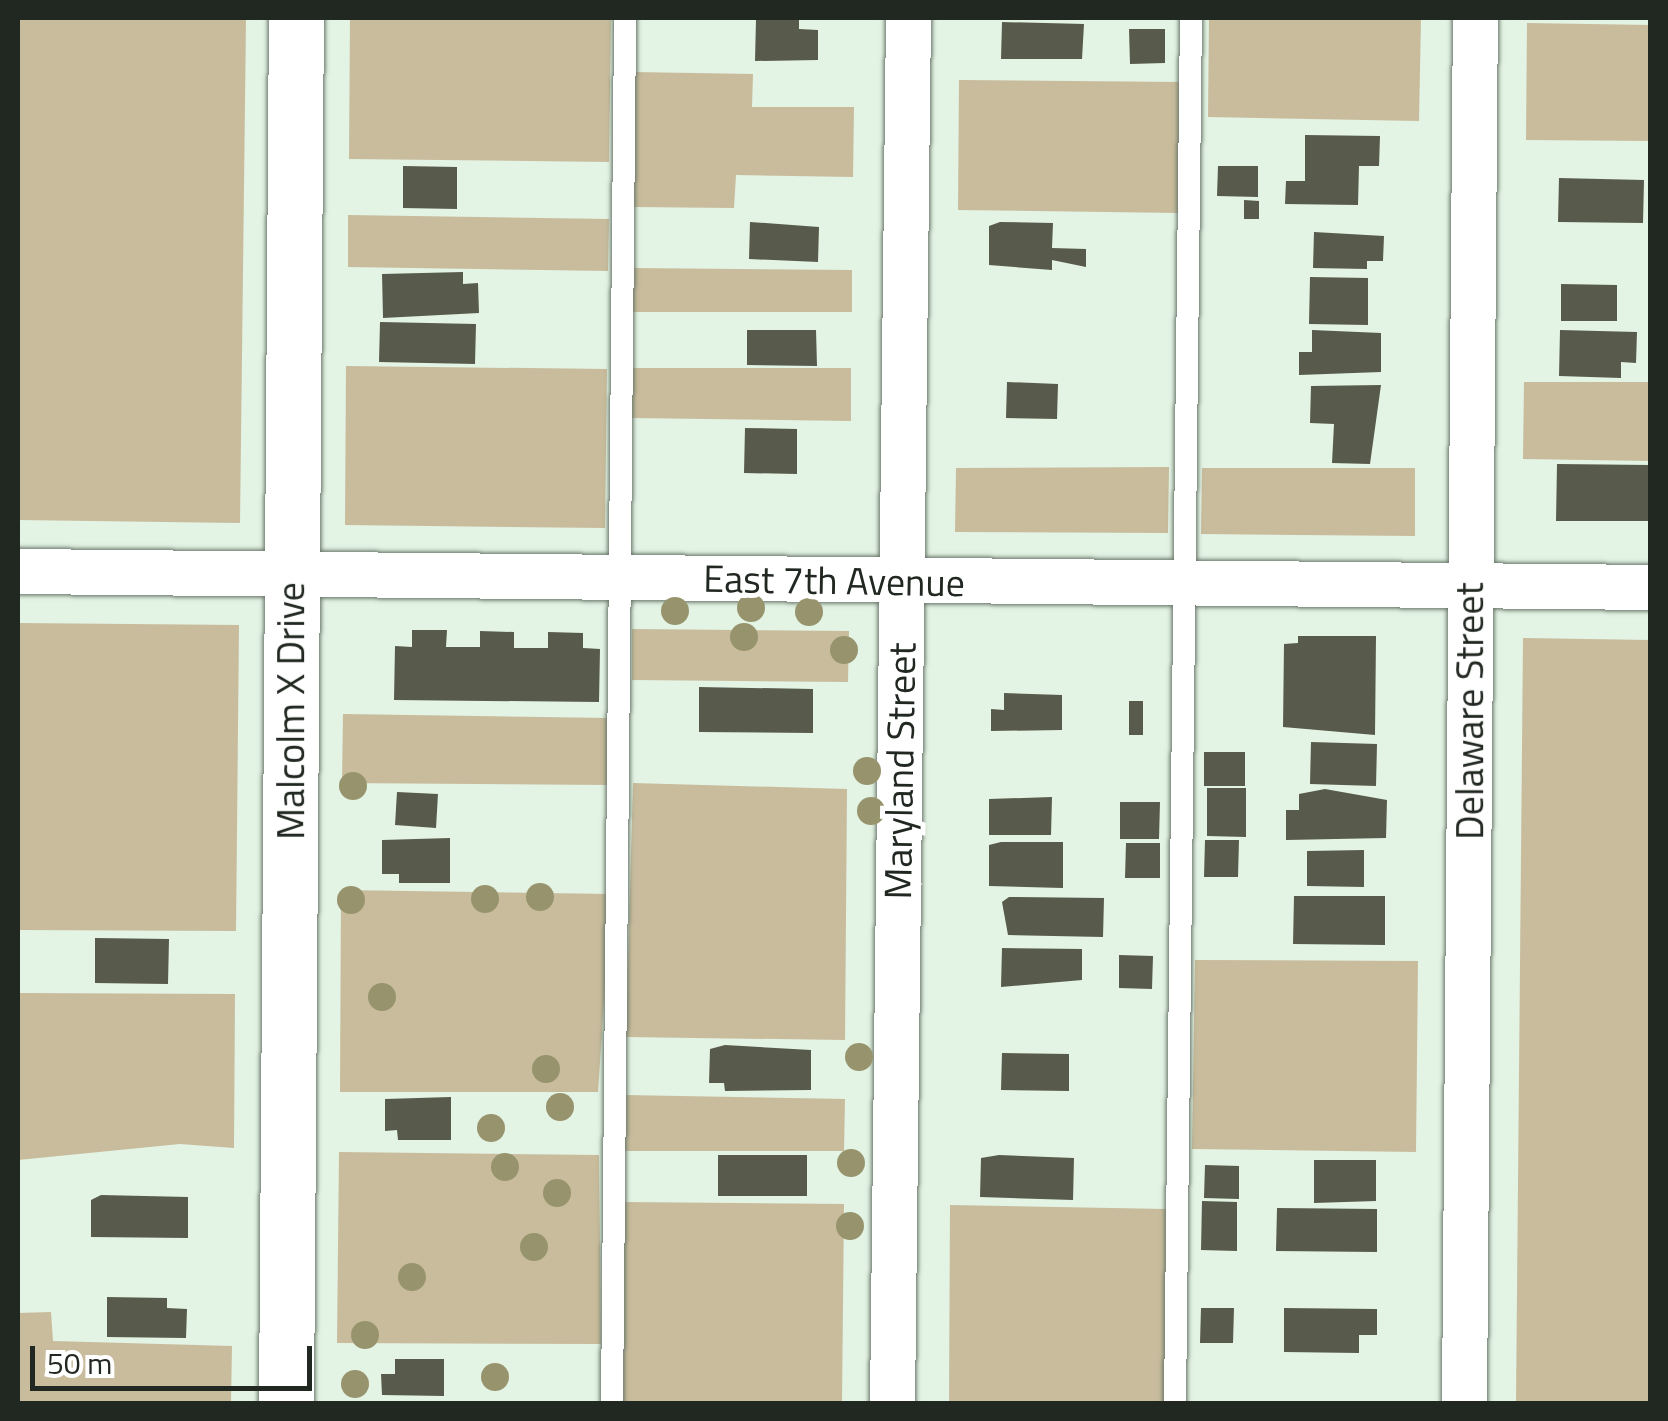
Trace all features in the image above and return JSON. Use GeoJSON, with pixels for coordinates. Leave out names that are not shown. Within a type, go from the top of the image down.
{"type":"FeatureCollection","features":[{"type":"Feature","properties":{"kind":"street","name":"Malcolm X Drive"},"geometry":{"type":"LineString","coordinates":[[286,1404],[296,18]]}},
{"type":"Feature","properties":{"kind":"street","name":"Maryland Street"},"geometry":{"type":"LineString","coordinates":[[892,1404],[908,18]]}},
{"type":"Feature","properties":{"kind":"street","name":"Delaware Street"},"geometry":{"type":"LineString","coordinates":[[1464,1404],[1476,18]]}},
{"type":"Feature","properties":{"kind":"street","name":"East 7th Avenue"},"geometry":{"type":"LineString","coordinates":[[18,571],[1184,588],[1650,587]]}},
{"type":"Feature","properties":{"kind":"lane"},"geometry":{"type":"LineString","coordinates":[[612,1404],[612,1060],[623,877],[620,577],[625,18]]}},
{"type":"Feature","properties":{"kind":"lane"},"geometry":{"type":"LineString","coordinates":[[1175,1404],[1190,18]]}},
{"type":"Feature","properties":{"kind":"shaded area"},"geometry":{"type":"Polygon","coordinates":[[[18,18],[246,18],[240,523],[18,520],[18,18]]]}},
{"type":"Feature","properties":{"kind":"shaded area"},"geometry":{"type":"Polygon","coordinates":[[[350,18],[611,18],[609,162],[349,159],[350,18]]]}},
{"type":"Feature","properties":{"kind":"shaded area"},"geometry":{"type":"Polygon","coordinates":[[[1209,18],[1421,18],[1419,121],[1208,117],[1209,18]]]}},
{"type":"Feature","properties":{"kind":"shaded area"},"geometry":{"type":"Polygon","coordinates":[[[1527,23],[1650,25],[1650,141],[1526,140],[1527,23]]]}},
{"type":"Feature","properties":{"kind":"shaded area"},"geometry":{"type":"Polygon","coordinates":[[[633,72],[753,74],[752,107],[854,107],[853,177],[736,175],[734,208],[633,207],[633,72]]]}},
{"type":"Feature","properties":{"kind":"shaded area"},"geometry":{"type":"Polygon","coordinates":[[[959,80],[1180,82],[1178,213],[958,210],[959,80]]]}},
{"type":"Feature","properties":{"kind":"shaded area"},"geometry":{"type":"Polygon","coordinates":[[[348,215],[609,219],[608,271],[348,267],[348,215]]]}},
{"type":"Feature","properties":{"kind":"shaded area"},"geometry":{"type":"Polygon","coordinates":[[[632,268],[852,270],[852,312],[632,312],[632,268]]]}},
{"type":"Feature","properties":{"kind":"shaded area"},"geometry":{"type":"Polygon","coordinates":[[[346,366],[607,369],[605,528],[345,525],[346,366]]]}},
{"type":"Feature","properties":{"kind":"shaded area"},"geometry":{"type":"Polygon","coordinates":[[[632,368],[851,368],[851,421],[631,418],[632,368]]]}},
{"type":"Feature","properties":{"kind":"shaded area"},"geometry":{"type":"Polygon","coordinates":[[[1524,382],[1650,382],[1650,461],[1523,459],[1524,382]]]}},
{"type":"Feature","properties":{"kind":"shaded area"},"geometry":{"type":"Polygon","coordinates":[[[1169,467],[1168,533],[955,532],[956,468],[1169,467]]]}},
{"type":"Feature","properties":{"kind":"shaded area"},"geometry":{"type":"Polygon","coordinates":[[[1202,468],[1415,468],[1415,536],[1201,534],[1202,468]]]}},
{"type":"Feature","properties":{"kind":"shaded area"},"geometry":{"type":"Polygon","coordinates":[[[18,623],[239,625],[236,931],[18,930],[18,623]]]}},
{"type":"Feature","properties":{"kind":"shaded area"},"geometry":{"type":"Polygon","coordinates":[[[632,629],[849,631],[848,682],[632,680],[632,629]]]}},
{"type":"Feature","properties":{"kind":"shaded area"},"geometry":{"type":"Polygon","coordinates":[[[1523,638],[1650,640],[1650,1403],[1516,1403],[1523,638]]]}},
{"type":"Feature","properties":{"kind":"shaded area"},"geometry":{"type":"Polygon","coordinates":[[[343,714],[609,718],[610,785],[342,783],[343,714]]]}},
{"type":"Feature","properties":{"kind":"shaded area"},"geometry":{"type":"Polygon","coordinates":[[[633,783],[847,789],[845,1040],[626,1037],[633,783]]]}},
{"type":"Feature","properties":{"kind":"shaded area"},"geometry":{"type":"Polygon","coordinates":[[[341,890],[611,894],[598,1092],[340,1092],[341,890]]]}},
{"type":"Feature","properties":{"kind":"shaded area"},"geometry":{"type":"Polygon","coordinates":[[[1195,960],[1418,961],[1416,1152],[1192,1149],[1195,960]]]}},
{"type":"Feature","properties":{"kind":"shaded area"},"geometry":{"type":"Polygon","coordinates":[[[18,993],[235,994],[234,1148],[180,1144],[18,1160],[18,993]]]}},
{"type":"Feature","properties":{"kind":"shaded area"},"geometry":{"type":"Polygon","coordinates":[[[625,1095],[845,1099],[844,1151],[624,1151],[625,1095]]]}},
{"type":"Feature","properties":{"kind":"shaded area"},"geometry":{"type":"Polygon","coordinates":[[[339,1152],[599,1155],[601,1344],[337,1343],[339,1152]]]}},
{"type":"Feature","properties":{"kind":"shaded area"},"geometry":{"type":"Polygon","coordinates":[[[624,1202],[844,1204],[842,1403],[623,1404],[624,1202]]]}},
{"type":"Feature","properties":{"kind":"shaded area"},"geometry":{"type":"Polygon","coordinates":[[[950,1205],[1166,1209],[1165,1403],[949,1404],[950,1205]]]}},
{"type":"Feature","properties":{"kind":"shaded area"},"geometry":{"type":"Polygon","coordinates":[[[51,1312],[53,1341],[232,1346],[231,1403],[18,1403],[18,1313],[51,1312]]]}},
{"type":"Feature","properties":{"kind":"building"},"geometry":{"type":"Polygon","coordinates":[[[756,19],[799,19],[799,29],[818,30],[818,60],[755,61],[756,19]]]}},
{"type":"Feature","properties":{"kind":"building"},"geometry":{"type":"Polygon","coordinates":[[[1002,22],[1084,24],[1082,59],[1001,59],[1002,22]]]}},
{"type":"Feature","properties":{"kind":"building"},"geometry":{"type":"Polygon","coordinates":[[[1129,29],[1165,29],[1165,63],[1130,64],[1129,29]]]}},
{"type":"Feature","properties":{"kind":"building"},"geometry":{"type":"Polygon","coordinates":[[[1305,135],[1380,136],[1379,166],[1359,166],[1358,205],[1285,204],[1286,181],[1305,181],[1305,135]]]}},
{"type":"Feature","properties":{"kind":"building"},"geometry":{"type":"Polygon","coordinates":[[[403,166],[457,167],[457,209],[403,208],[403,166]]]}},
{"type":"Feature","properties":{"kind":"building"},"geometry":{"type":"Polygon","coordinates":[[[1218,166],[1258,166],[1258,197],[1217,196],[1218,166]]]}},
{"type":"Feature","properties":{"kind":"building"},"geometry":{"type":"Polygon","coordinates":[[[1559,178],[1644,180],[1643,223],[1558,222],[1559,178]]]}},
{"type":"Feature","properties":{"kind":"building"},"geometry":{"type":"Polygon","coordinates":[[[1244,200],[1259,201],[1259,219],[1244,219],[1244,200]]]}},
{"type":"Feature","properties":{"kind":"building"},"geometry":{"type":"Polygon","coordinates":[[[750,222],[819,227],[818,262],[749,259],[750,222]]]}},
{"type":"Feature","properties":{"kind":"building"},"geometry":{"type":"Polygon","coordinates":[[[1000,222],[1053,223],[1052,248],[1086,249],[1086,267],[1052,260],[1052,270],[989,265],[989,226],[1000,222]]]}},
{"type":"Feature","properties":{"kind":"building"},"geometry":{"type":"Polygon","coordinates":[[[1314,232],[1384,236],[1383,261],[1367,261],[1367,269],[1313,268],[1314,232]]]}},
{"type":"Feature","properties":{"kind":"building"},"geometry":{"type":"Polygon","coordinates":[[[463,272],[463,284],[478,283],[479,313],[383,318],[382,274],[463,272]]]}},
{"type":"Feature","properties":{"kind":"building"},"geometry":{"type":"Polygon","coordinates":[[[1310,277],[1368,278],[1368,325],[1309,324],[1310,277]]]}},
{"type":"Feature","properties":{"kind":"building"},"geometry":{"type":"Polygon","coordinates":[[[1561,284],[1617,285],[1617,321],[1561,321],[1561,284]]]}},
{"type":"Feature","properties":{"kind":"building"},"geometry":{"type":"Polygon","coordinates":[[[380,322],[476,324],[475,364],[379,362],[380,322]]]}},
{"type":"Feature","properties":{"kind":"building"},"geometry":{"type":"Polygon","coordinates":[[[747,330],[816,330],[817,366],[747,365],[747,330]]]}},
{"type":"Feature","properties":{"kind":"building"},"geometry":{"type":"Polygon","coordinates":[[[1312,330],[1381,333],[1381,372],[1299,375],[1299,352],[1312,352],[1312,330]]]}},
{"type":"Feature","properties":{"kind":"building"},"geometry":{"type":"Polygon","coordinates":[[[1560,330],[1637,332],[1636,363],[1621,362],[1621,378],[1559,376],[1560,330]]]}},
{"type":"Feature","properties":{"kind":"building"},"geometry":{"type":"Polygon","coordinates":[[[1007,382],[1058,384],[1057,419],[1006,418],[1007,382]]]}},
{"type":"Feature","properties":{"kind":"building"},"geometry":{"type":"Polygon","coordinates":[[[1381,385],[1370,464],[1332,463],[1334,424],[1310,423],[1311,386],[1381,385]]]}},
{"type":"Feature","properties":{"kind":"building"},"geometry":{"type":"Polygon","coordinates":[[[745,428],[797,429],[797,474],[744,473],[745,428]]]}},
{"type":"Feature","properties":{"kind":"building"},"geometry":{"type":"Polygon","coordinates":[[[1557,464],[1650,465],[1650,521],[1556,521],[1557,464]]]}},
{"type":"Feature","properties":{"kind":"building"},"geometry":{"type":"Polygon","coordinates":[[[412,630],[447,630],[446,647],[480,647],[480,631],[514,632],[514,648],[548,648],[548,632],[583,633],[583,648],[600,649],[599,702],[394,700],[395,646],[412,647],[412,630]]]}},
{"type":"Feature","properties":{"kind":"building"},"geometry":{"type":"Polygon","coordinates":[[[1298,636],[1376,636],[1375,735],[1283,727],[1284,644],[1298,643],[1298,636]]]}},
{"type":"Feature","properties":{"kind":"building"},"geometry":{"type":"Polygon","coordinates":[[[699,687],[813,689],[813,733],[699,732],[699,687]]]}},
{"type":"Feature","properties":{"kind":"building"},"geometry":{"type":"Polygon","coordinates":[[[1004,693],[1062,695],[1062,730],[991,731],[991,709],[1004,710],[1004,693]]]}},
{"type":"Feature","properties":{"kind":"building"},"geometry":{"type":"Polygon","coordinates":[[[1129,701],[1143,701],[1143,735],[1129,735],[1129,701]]]}},
{"type":"Feature","properties":{"kind":"building"},"geometry":{"type":"Polygon","coordinates":[[[1311,742],[1377,744],[1376,786],[1310,784],[1311,742]]]}},
{"type":"Feature","properties":{"kind":"building"},"geometry":{"type":"Polygon","coordinates":[[[1204,752],[1245,752],[1245,786],[1204,786],[1204,752]]]}},
{"type":"Feature","properties":{"kind":"building"},"geometry":{"type":"Polygon","coordinates":[[[1207,788],[1246,788],[1246,837],[1207,836],[1207,788]]]}},
{"type":"Feature","properties":{"kind":"building"},"geometry":{"type":"Polygon","coordinates":[[[1325,789],[1387,800],[1386,838],[1286,840],[1286,810],[1299,810],[1299,794],[1325,789]]]}},
{"type":"Feature","properties":{"kind":"building"},"geometry":{"type":"Polygon","coordinates":[[[397,792],[438,794],[436,828],[395,825],[397,792]]]}},
{"type":"Feature","properties":{"kind":"building"},"geometry":{"type":"Polygon","coordinates":[[[1052,797],[1051,835],[989,835],[989,799],[1052,797]]]}},
{"type":"Feature","properties":{"kind":"building"},"geometry":{"type":"Polygon","coordinates":[[[1120,802],[1160,802],[1159,839],[1120,839],[1120,802]]]}},
{"type":"Feature","properties":{"kind":"building"},"geometry":{"type":"Polygon","coordinates":[[[450,838],[450,883],[399,883],[399,874],[382,874],[382,840],[450,838]]]}},
{"type":"Feature","properties":{"kind":"building"},"geometry":{"type":"Polygon","coordinates":[[[1205,840],[1239,840],[1238,877],[1204,877],[1205,840]]]}},
{"type":"Feature","properties":{"kind":"building"},"geometry":{"type":"Polygon","coordinates":[[[1063,842],[1063,888],[989,886],[989,845],[1063,842]]]}},
{"type":"Feature","properties":{"kind":"building"},"geometry":{"type":"Polygon","coordinates":[[[1126,843],[1160,843],[1160,878],[1125,878],[1126,843]]]}},
{"type":"Feature","properties":{"kind":"building"},"geometry":{"type":"Polygon","coordinates":[[[1364,850],[1364,887],[1307,886],[1307,851],[1364,850]]]}},
{"type":"Feature","properties":{"kind":"building"},"geometry":{"type":"Polygon","coordinates":[[[1294,896],[1385,896],[1385,945],[1293,944],[1294,896]]]}},
{"type":"Feature","properties":{"kind":"building"},"geometry":{"type":"Polygon","coordinates":[[[1009,897],[1104,898],[1103,937],[1008,935],[1002,902],[1009,897]]]}},
{"type":"Feature","properties":{"kind":"building"},"geometry":{"type":"Polygon","coordinates":[[[95,938],[169,939],[168,984],[95,983],[95,938]]]}},
{"type":"Feature","properties":{"kind":"building"},"geometry":{"type":"Polygon","coordinates":[[[1002,948],[1082,949],[1082,980],[1001,987],[1002,948]]]}},
{"type":"Feature","properties":{"kind":"building"},"geometry":{"type":"Polygon","coordinates":[[[1119,955],[1153,956],[1152,989],[1119,988],[1119,955]]]}},
{"type":"Feature","properties":{"kind":"building"},"geometry":{"type":"Polygon","coordinates":[[[725,1045],[811,1050],[811,1090],[725,1091],[724,1083],[709,1083],[710,1049],[725,1045]]]}},
{"type":"Feature","properties":{"kind":"building"},"geometry":{"type":"Polygon","coordinates":[[[1002,1053],[1069,1054],[1069,1091],[1001,1090],[1002,1053]]]}},
{"type":"Feature","properties":{"kind":"building"},"geometry":{"type":"Polygon","coordinates":[[[451,1097],[451,1140],[398,1140],[397,1130],[385,1131],[385,1099],[451,1097]]]}},
{"type":"Feature","properties":{"kind":"building"},"geometry":{"type":"Polygon","coordinates":[[[718,1155],[807,1155],[807,1196],[718,1196],[718,1155]]]}},
{"type":"Feature","properties":{"kind":"building"},"geometry":{"type":"Polygon","coordinates":[[[981,1158],[1074,1158],[1073,1200],[980,1197],[981,1158]]]}},
{"type":"Feature","properties":{"kind":"building"},"geometry":{"type":"Polygon","coordinates":[[[1314,1160],[1376,1160],[1376,1201],[1314,1203],[1314,1160]]]}},
{"type":"Feature","properties":{"kind":"building"},"geometry":{"type":"Polygon","coordinates":[[[1205,1165],[1239,1166],[1239,1199],[1204,1198],[1205,1165]]]}},
{"type":"Feature","properties":{"kind":"building"},"geometry":{"type":"Polygon","coordinates":[[[101,1195],[188,1197],[188,1238],[91,1237],[91,1200],[101,1195]]]}},
{"type":"Feature","properties":{"kind":"building"},"geometry":{"type":"Polygon","coordinates":[[[1202,1201],[1237,1202],[1237,1251],[1201,1250],[1202,1201]]]}},
{"type":"Feature","properties":{"kind":"building"},"geometry":{"type":"Polygon","coordinates":[[[1277,1208],[1377,1209],[1377,1252],[1276,1251],[1277,1208]]]}},
{"type":"Feature","properties":{"kind":"building"},"geometry":{"type":"Polygon","coordinates":[[[107,1297],[167,1298],[167,1308],[187,1309],[186,1338],[107,1337],[107,1297]]]}},
{"type":"Feature","properties":{"kind":"building"},"geometry":{"type":"Polygon","coordinates":[[[1201,1308],[1234,1308],[1233,1343],[1200,1343],[1201,1308]]]}},
{"type":"Feature","properties":{"kind":"building"},"geometry":{"type":"Polygon","coordinates":[[[1284,1308],[1377,1309],[1377,1335],[1359,1335],[1359,1353],[1284,1352],[1284,1308]]]}},
{"type":"Feature","properties":{"kind":"building"},"geometry":{"type":"Polygon","coordinates":[[[395,1359],[444,1359],[444,1396],[382,1395],[381,1374],[395,1374],[395,1359]]]}}]}
